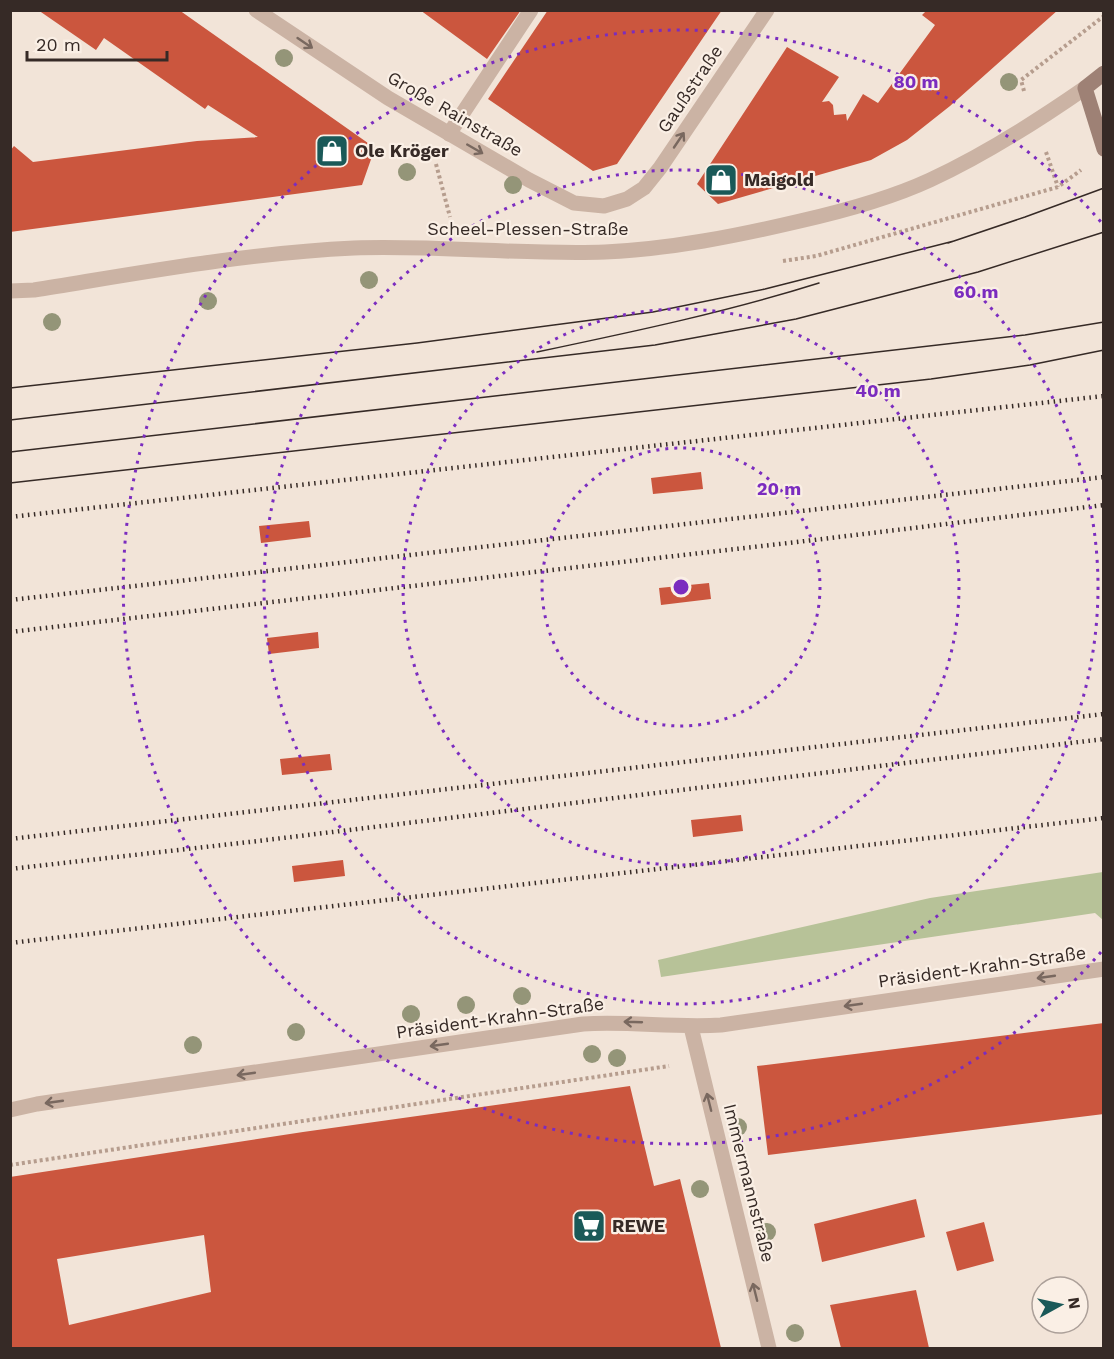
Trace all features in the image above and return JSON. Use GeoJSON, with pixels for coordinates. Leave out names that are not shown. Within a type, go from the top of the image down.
{"type":"FeatureCollection","features":[{"type":"Feature","properties":{"kind":"main road"},"geometry":{"type":"LineString","coordinates":[[1085,88],[1104,74]]}},
{"type":"Feature","properties":{"kind":"main road"},"geometry":{"type":"LineString","coordinates":[[1085,88],[1104,82]]}},
{"type":"Feature","properties":{"kind":"main road"},"geometry":{"type":"LineString","coordinates":[[1085,88],[1104,149]]}},
{"type":"Feature","properties":{"kind":"street","name":"Große Rainstraße"},"geometry":{"type":"LineString","coordinates":[[256,10],[388,98],[560,197],[574,203],[604,206],[615,204],[644,188]]}},
{"type":"Feature","properties":{"kind":"street"},"geometry":{"type":"LineString","coordinates":[[449,134],[531,10]]}},
{"type":"Feature","properties":{"kind":"street","name":"Gaußstraße"},"geometry":{"type":"LineString","coordinates":[[644,188],[768,10]]}},
{"type":"Feature","properties":{"kind":"street","name":"Scheel-Plessen-Straße"},"geometry":{"type":"LineString","coordinates":[[10,291],[34,290],[188,265],[295,253],[353,249],[623,251],[700,242],[831,213],[876,201],[929,181],[1035,122],[1085,88]]}},
{"type":"Feature","properties":{"kind":"street","name":"Präsident-Krahn-Straße"},"geometry":{"type":"LineString","coordinates":[[10,1110],[583,1024],[639,1022],[691,1027],[721,1025],[1104,969]]}},
{"type":"Feature","properties":{"kind":"street","name":"Immermannstraße"},"geometry":{"type":"LineString","coordinates":[[691,1027],[769,1348]]}},
{"type":"Feature","properties":{"kind":"path"},"geometry":{"type":"LineString","coordinates":[[1021,80],[1104,16]]}},
{"type":"Feature","properties":{"kind":"path"},"geometry":{"type":"LineString","coordinates":[[424,119],[458,249]]}},
{"type":"Feature","properties":{"kind":"path"},"geometry":{"type":"LineString","coordinates":[[962,215],[1058,187]]}},
{"type":"Feature","properties":{"kind":"path"},"geometry":{"type":"LineString","coordinates":[[10,1165],[699,1062]]}},
{"type":"Feature","properties":{"kind":"green space"},"geometry":{"type":"Polygon","coordinates":[[[1103,872],[1103,920],[1095,913],[661,977],[658,960],[930,898],[1103,872]]]}},
{"type":"Feature","properties":{"kind":"building"},"geometry":{"type":"Polygon","coordinates":[[[38,10],[179,10],[375,148],[362,185],[10,232],[10,151],[14,146],[33,162],[197,141],[258,137],[208,105],[205,109],[104,38],[96,50],[38,10]]]}},
{"type":"Feature","properties":{"kind":"building"},"geometry":{"type":"Polygon","coordinates":[[[420,10],[521,10],[487,59],[420,10]]]}},
{"type":"Feature","properties":{"kind":"building"},"geometry":{"type":"Polygon","coordinates":[[[548,10],[722,10],[617,164],[593,171],[488,99],[548,10]]]}},
{"type":"Feature","properties":{"kind":"building"},"geometry":{"type":"Polygon","coordinates":[[[927,10],[1058,10],[950,106],[907,140],[871,160],[718,204],[697,184],[787,47],[839,77],[822,102],[829,101],[833,105],[834,115],[846,114],[847,121],[863,94],[878,103],[935,25],[922,15],[927,10]]]}},
{"type":"Feature","properties":{"kind":"building"},"geometry":{"type":"Polygon","coordinates":[[[701,472],[703,489],[653,494],[651,478],[701,472]]]}},
{"type":"Feature","properties":{"kind":"building"},"geometry":{"type":"Polygon","coordinates":[[[309,521],[311,537],[261,543],[259,526],[309,521]]]}},
{"type":"Feature","properties":{"kind":"building"},"geometry":{"type":"Polygon","coordinates":[[[709,583],[711,599],[661,605],[659,588],[709,583]]]}},
{"type":"Feature","properties":{"kind":"building"},"geometry":{"type":"Polygon","coordinates":[[[318,632],[319,648],[269,654],[267,638],[318,632]]]}},
{"type":"Feature","properties":{"kind":"building"},"geometry":{"type":"Polygon","coordinates":[[[330,754],[332,770],[282,775],[280,759],[330,754]]]}},
{"type":"Feature","properties":{"kind":"building"},"geometry":{"type":"Polygon","coordinates":[[[741,815],[743,831],[693,837],[691,820],[741,815]]]}},
{"type":"Feature","properties":{"kind":"building"},"geometry":{"type":"Polygon","coordinates":[[[343,860],[345,876],[294,882],[292,866],[343,860]]]}},
{"type":"Feature","properties":{"kind":"building"},"geometry":{"type":"Polygon","coordinates":[[[1104,1023],[1104,1114],[768,1155],[757,1066],[1104,1023]]]}},
{"type":"Feature","properties":{"kind":"building"},"geometry":{"type":"Polygon","coordinates":[[[630,1086],[654,1186],[680,1179],[721,1348],[10,1348],[10,1177],[303,1132],[630,1086]],[[204,1235],[57,1259],[69,1325],[211,1292],[204,1235]]]}},
{"type":"Feature","properties":{"kind":"building"},"geometry":{"type":"Polygon","coordinates":[[[916,1199],[925,1237],[822,1262],[814,1224],[916,1199]]]}},
{"type":"Feature","properties":{"kind":"building"},"geometry":{"type":"Polygon","coordinates":[[[984,1222],[994,1261],[957,1271],[946,1232],[984,1222]]]}},
{"type":"Feature","properties":{"kind":"building"},"geometry":{"type":"Polygon","coordinates":[[[916,1290],[929,1348],[841,1348],[830,1305],[916,1290]]]}},
{"type":"Feature","properties":{"kind":"tram line"},"geometry":{"type":"LineString","coordinates":[[948,243],[1104,188]]}},
{"type":"Feature","properties":{"kind":"tram line"},"geometry":{"type":"LineString","coordinates":[[10,420],[655,345],[796,319],[978,272],[1104,232]]}},
{"type":"Feature","properties":{"kind":"tram line"},"geometry":{"type":"LineString","coordinates":[[10,388],[417,343],[653,312],[765,289],[954,241]]}},
{"type":"Feature","properties":{"kind":"tram line"},"geometry":{"type":"LineString","coordinates":[[537,352],[714,312],[819,283]]}},
{"type":"Feature","properties":{"kind":"tram line"},"geometry":{"type":"LineString","coordinates":[[10,452],[1025,335],[1104,322]]}},
{"type":"Feature","properties":{"kind":"tram line"},"geometry":{"type":"LineString","coordinates":[[10,483],[931,379],[1030,365],[1104,350]]}},
{"type":"Feature","properties":{"kind":"railway"},"geometry":{"type":"LineString","coordinates":[[10,517],[1104,396]]}},
{"type":"Feature","properties":{"kind":"railway"},"geometry":{"type":"LineString","coordinates":[[10,600],[1104,477]]}},
{"type":"Feature","properties":{"kind":"railway"},"geometry":{"type":"LineString","coordinates":[[10,632],[1104,505]]}},
{"type":"Feature","properties":{"kind":"railway"},"geometry":{"type":"LineString","coordinates":[[10,839],[1104,714]]}},
{"type":"Feature","properties":{"kind":"railway"},"geometry":{"type":"LineString","coordinates":[[10,869],[1104,739]]}},
{"type":"Feature","properties":{"kind":"railway"},"geometry":{"type":"LineString","coordinates":[[10,943],[1104,818]]}},
{"type":"Feature","properties":{"kind":"place","name":"Ole Kröger"},"geometry":{"type":"Point","coordinates":[332,151]}},
{"type":"Feature","properties":{"kind":"place","name":"Maigold"},"geometry":{"type":"Point","coordinates":[721,180]}},
{"type":"Feature","properties":{"kind":"place","name":"REWE"},"geometry":{"type":"Point","coordinates":[589,1226]}}]}
